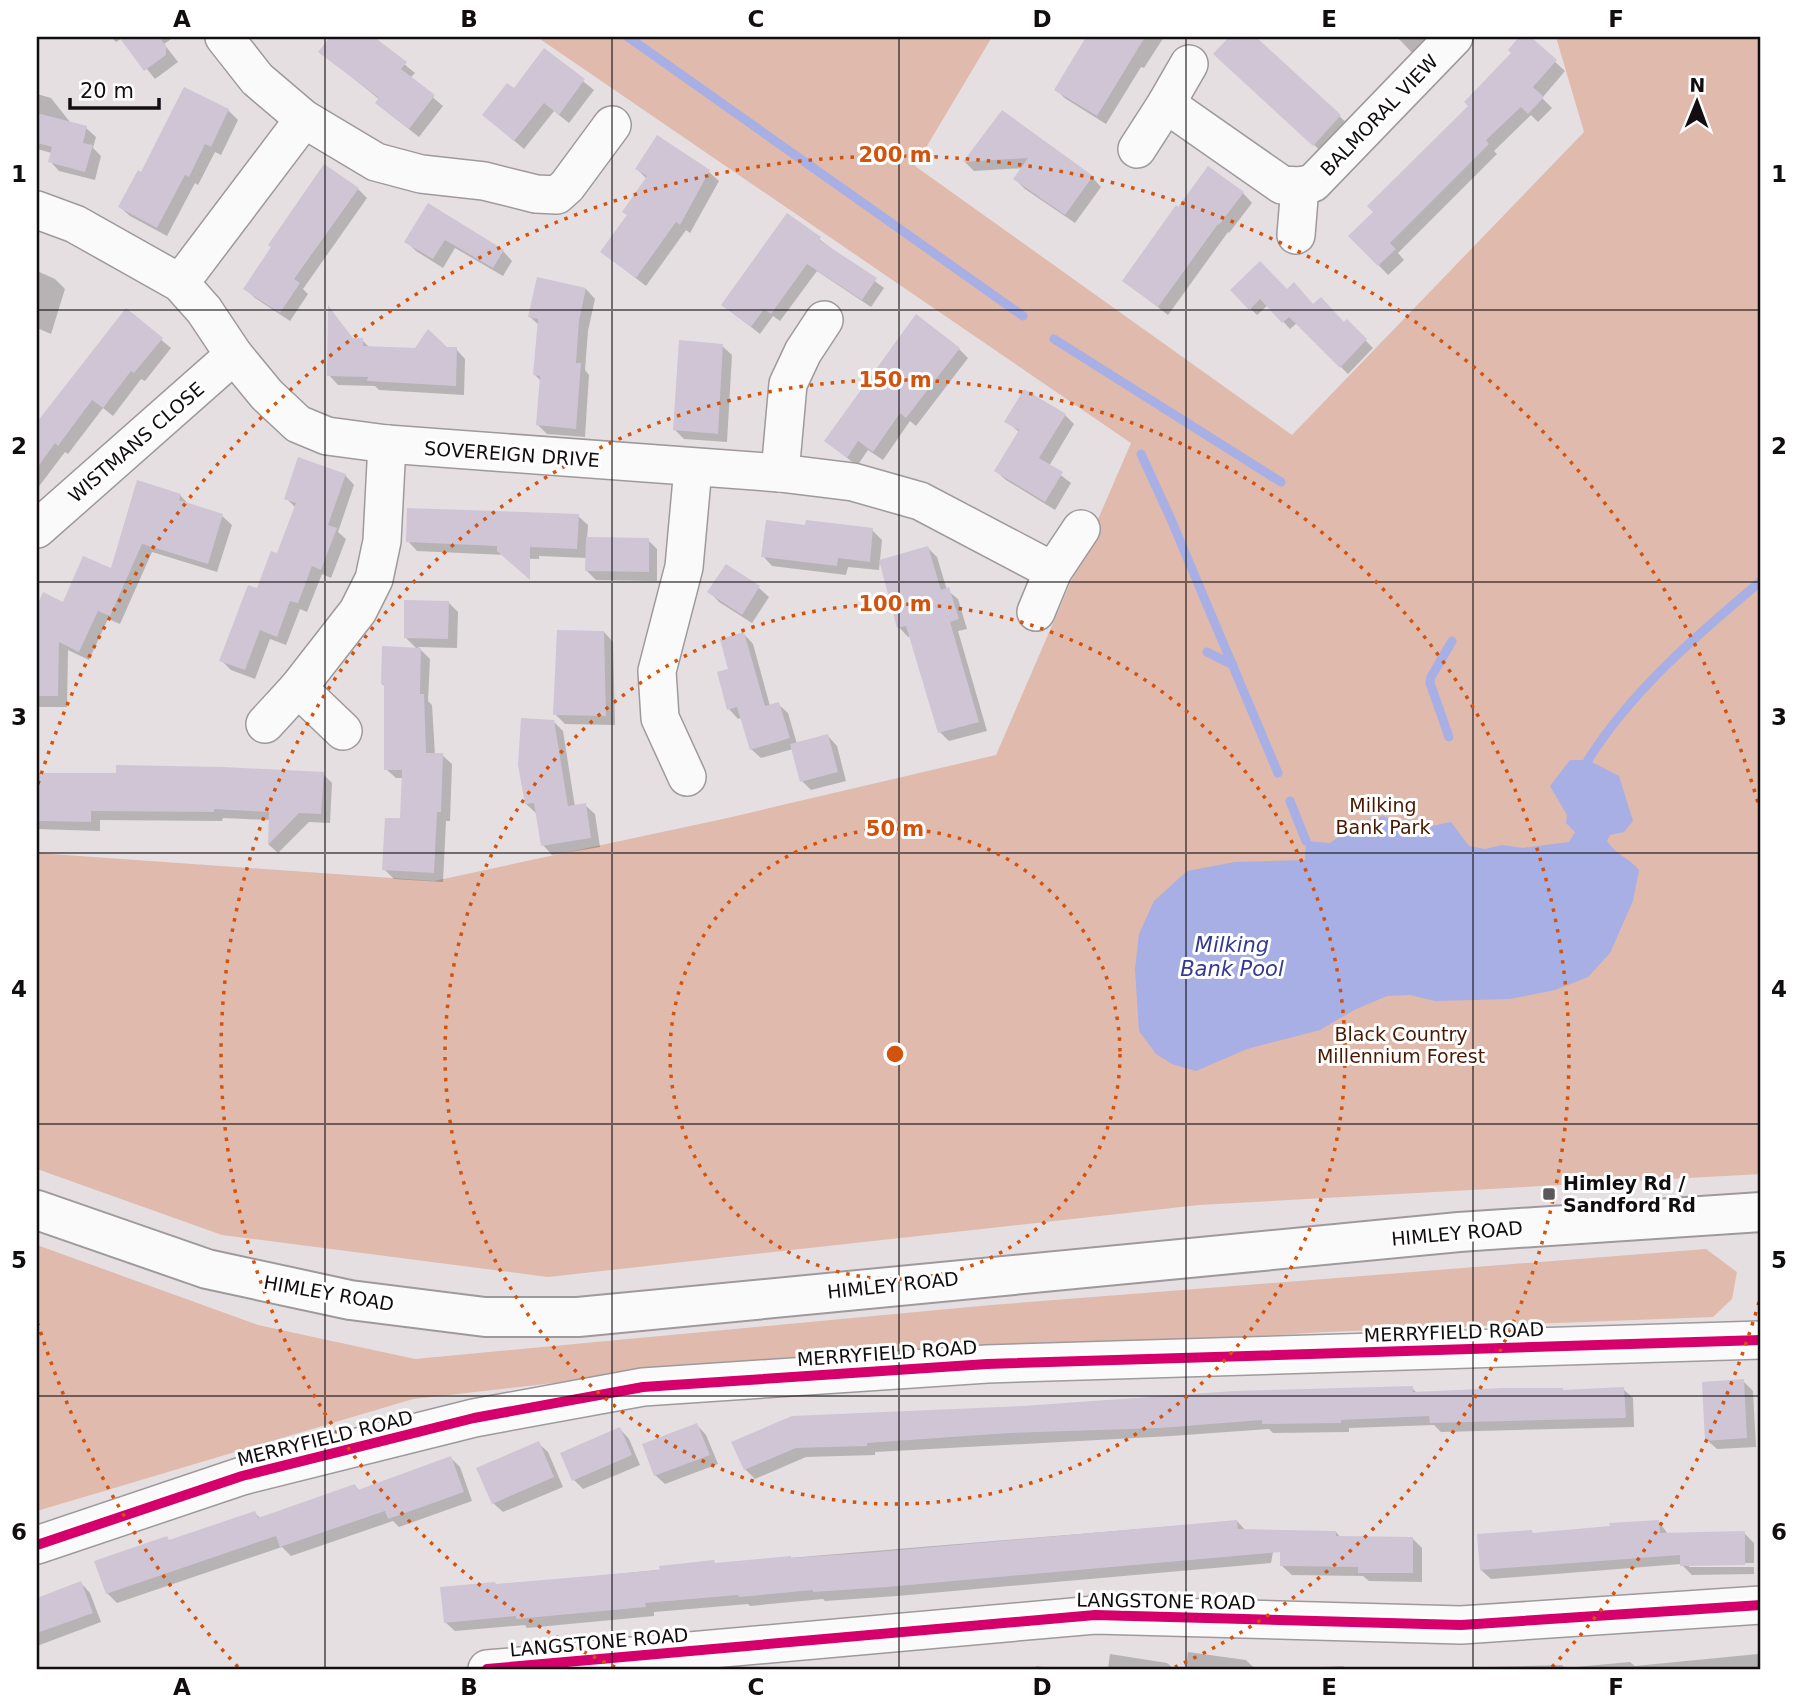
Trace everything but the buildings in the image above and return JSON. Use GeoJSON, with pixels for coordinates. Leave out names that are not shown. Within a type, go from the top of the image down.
{"type":"FeatureCollection","features":[{"type":"Feature","properties":{"kind":"main road","name":"HIMLEY ROAD"},"geometry":{"type":"LineString","coordinates":[[37,1210],[207,1269],[349,1300],[485,1317],[578,1317],[1471,1231],[1761,1212]]}},
{"type":"Feature","properties":{"kind":"street"},"geometry":{"type":"LineString","coordinates":[[224,37],[257,79],[304,118],[376,162],[421,174],[484,181],[536,194],[557,195],[612,125]]}},
{"type":"Feature","properties":{"kind":"street","name":"BALMORAL VIEW"},"geometry":{"type":"LineString","coordinates":[[1166,104],[1283,185],[1300,186],[1313,183],[1454,37]]}},
{"type":"Feature","properties":{"kind":"street"},"geometry":{"type":"LineString","coordinates":[[1137,149],[1189,64]]}},
{"type":"Feature","properties":{"kind":"street"},"geometry":{"type":"LineString","coordinates":[[180,283],[304,118]]}},
{"type":"Feature","properties":{"kind":"street","name":"BALMORAL VIEW"},"geometry":{"type":"LineString","coordinates":[[1296,235],[1300,186]]}},
{"type":"Feature","properties":{"kind":"street","name":"SOVEREIGN DRIVE"},"geometry":{"type":"LineString","coordinates":[[37,211],[75,224],[180,283],[204,310],[234,355],[267,395],[298,424],[327,436],[387,444],[780,473],[853,482],[920,501],[1053,571]]}},
{"type":"Feature","properties":{"kind":"street"},"geometry":{"type":"LineString","coordinates":[[780,473],[788,384],[803,352],[824,320]]}},
{"type":"Feature","properties":{"kind":"street","name":"WISTMANS CLOSE"},"geometry":{"type":"LineString","coordinates":[[37,529],[234,355]]}},
{"type":"Feature","properties":{"kind":"street"},"geometry":{"type":"LineString","coordinates":[[265,724],[298,688],[358,611],[374,579],[382,541],[387,444]]}},
{"type":"Feature","properties":{"kind":"street"},"geometry":{"type":"LineString","coordinates":[[687,777],[660,718],[657,671],[684,567],[694,468]]}},
{"type":"Feature","properties":{"kind":"street"},"geometry":{"type":"LineString","coordinates":[[1036,612],[1053,571],[1081,529]]}},
{"type":"Feature","properties":{"kind":"street"},"geometry":{"type":"LineString","coordinates":[[298,688],[343,731]]}},
{"type":"Feature","properties":{"kind":"street","name":"MERRYFIELD ROAD"},"geometry":{"type":"LineString","coordinates":[[37,1545],[242,1476],[474,1418],[643,1387],[987,1364],[1761,1340]]}},
{"type":"Feature","properties":{"kind":"street","name":"LANGSTONE ROAD"},"geometry":{"type":"LineString","coordinates":[[488,1669],[1096,1615],[1461,1625],[1761,1605]]}},
{"type":"Feature","properties":{"kind":"green space","name":"Milking Bank Park"},"geometry":{"type":"Polygon","coordinates":[[[537,37],[992,37],[915,166],[1292,435],[1584,132],[1556,37],[1761,37],[1761,1174],[1199,1205],[548,1277],[222,1235],[37,1169],[37,853],[434,881],[723,819],[996,755],[1131,443],[537,37]]]}},
{"type":"Feature","properties":{"kind":"green space"},"geometry":{"type":"Polygon","coordinates":[[[37,1245],[258,1325],[415,1359],[991,1305],[1706,1249],[1737,1272],[1732,1299],[1713,1317],[1325,1332],[615,1376],[413,1399],[37,1511],[37,1245]]]}},
{"type":"Feature","properties":{"kind":"water","name":"Milking Bank Pool"},"geometry":{"type":"Polygon","coordinates":[[[1570,760],[1588,760],[1619,776],[1633,821],[1624,832],[1610,835],[1607,841],[1639,870],[1633,901],[1610,953],[1588,977],[1555,990],[1510,999],[1435,1001],[1410,995],[1387,996],[1354,1010],[1320,1030],[1247,1049],[1196,1071],[1172,1064],[1156,1054],[1139,1031],[1135,969],[1139,934],[1154,901],[1187,871],[1235,862],[1305,860],[1306,841],[1330,843],[1362,821],[1384,816],[1393,822],[1416,828],[1451,822],[1469,846],[1485,849],[1502,845],[1523,848],[1569,842],[1575,832],[1566,823],[1567,815],[1550,786],[1570,760]]]}},
{"type":"Feature","properties":{"kind":"waterway"},"geometry":{"type":"LineString","coordinates":[[628,37],[1023,316]]}},
{"type":"Feature","properties":{"kind":"waterway"},"geometry":{"type":"LineString","coordinates":[[1054,339],[1281,482]]}},
{"type":"Feature","properties":{"kind":"waterway"},"geometry":{"type":"LineString","coordinates":[[1141,454],[1278,773]]}},
{"type":"Feature","properties":{"kind":"waterway"},"geometry":{"type":"LineString","coordinates":[[1588,760],[1625,710],[1667,664],[1761,581]]}},
{"type":"Feature","properties":{"kind":"waterway"},"geometry":{"type":"LineString","coordinates":[[1449,737],[1430,683],[1452,641]]}},
{"type":"Feature","properties":{"kind":"waterway"},"geometry":{"type":"LineString","coordinates":[[1207,652],[1233,665]]}},
{"type":"Feature","properties":{"kind":"waterway"},"geometry":{"type":"LineString","coordinates":[[1290,801],[1306,841]]}},
{"type":"Feature","properties":{"kind":"cycle path"},"geometry":{"type":"LineString","coordinates":[[37,1545],[242,1476],[474,1418],[643,1387],[987,1364],[1761,1340]]}},
{"type":"Feature","properties":{"kind":"cycle path"},"geometry":{"type":"LineString","coordinates":[[487,1669],[1095,1615],[1461,1625],[1761,1605]]}},
{"type":"Feature","properties":{"kind":"place","name":"Himley Rd / Sandford Rd"},"geometry":{"type":"Point","coordinates":[1549,1194]}},
{"type":"Feature","properties":{"kind":"park label","name":"Black Country Millennium Forest"},"geometry":{"type":"Point","coordinates":[1401,1045]}}]}
